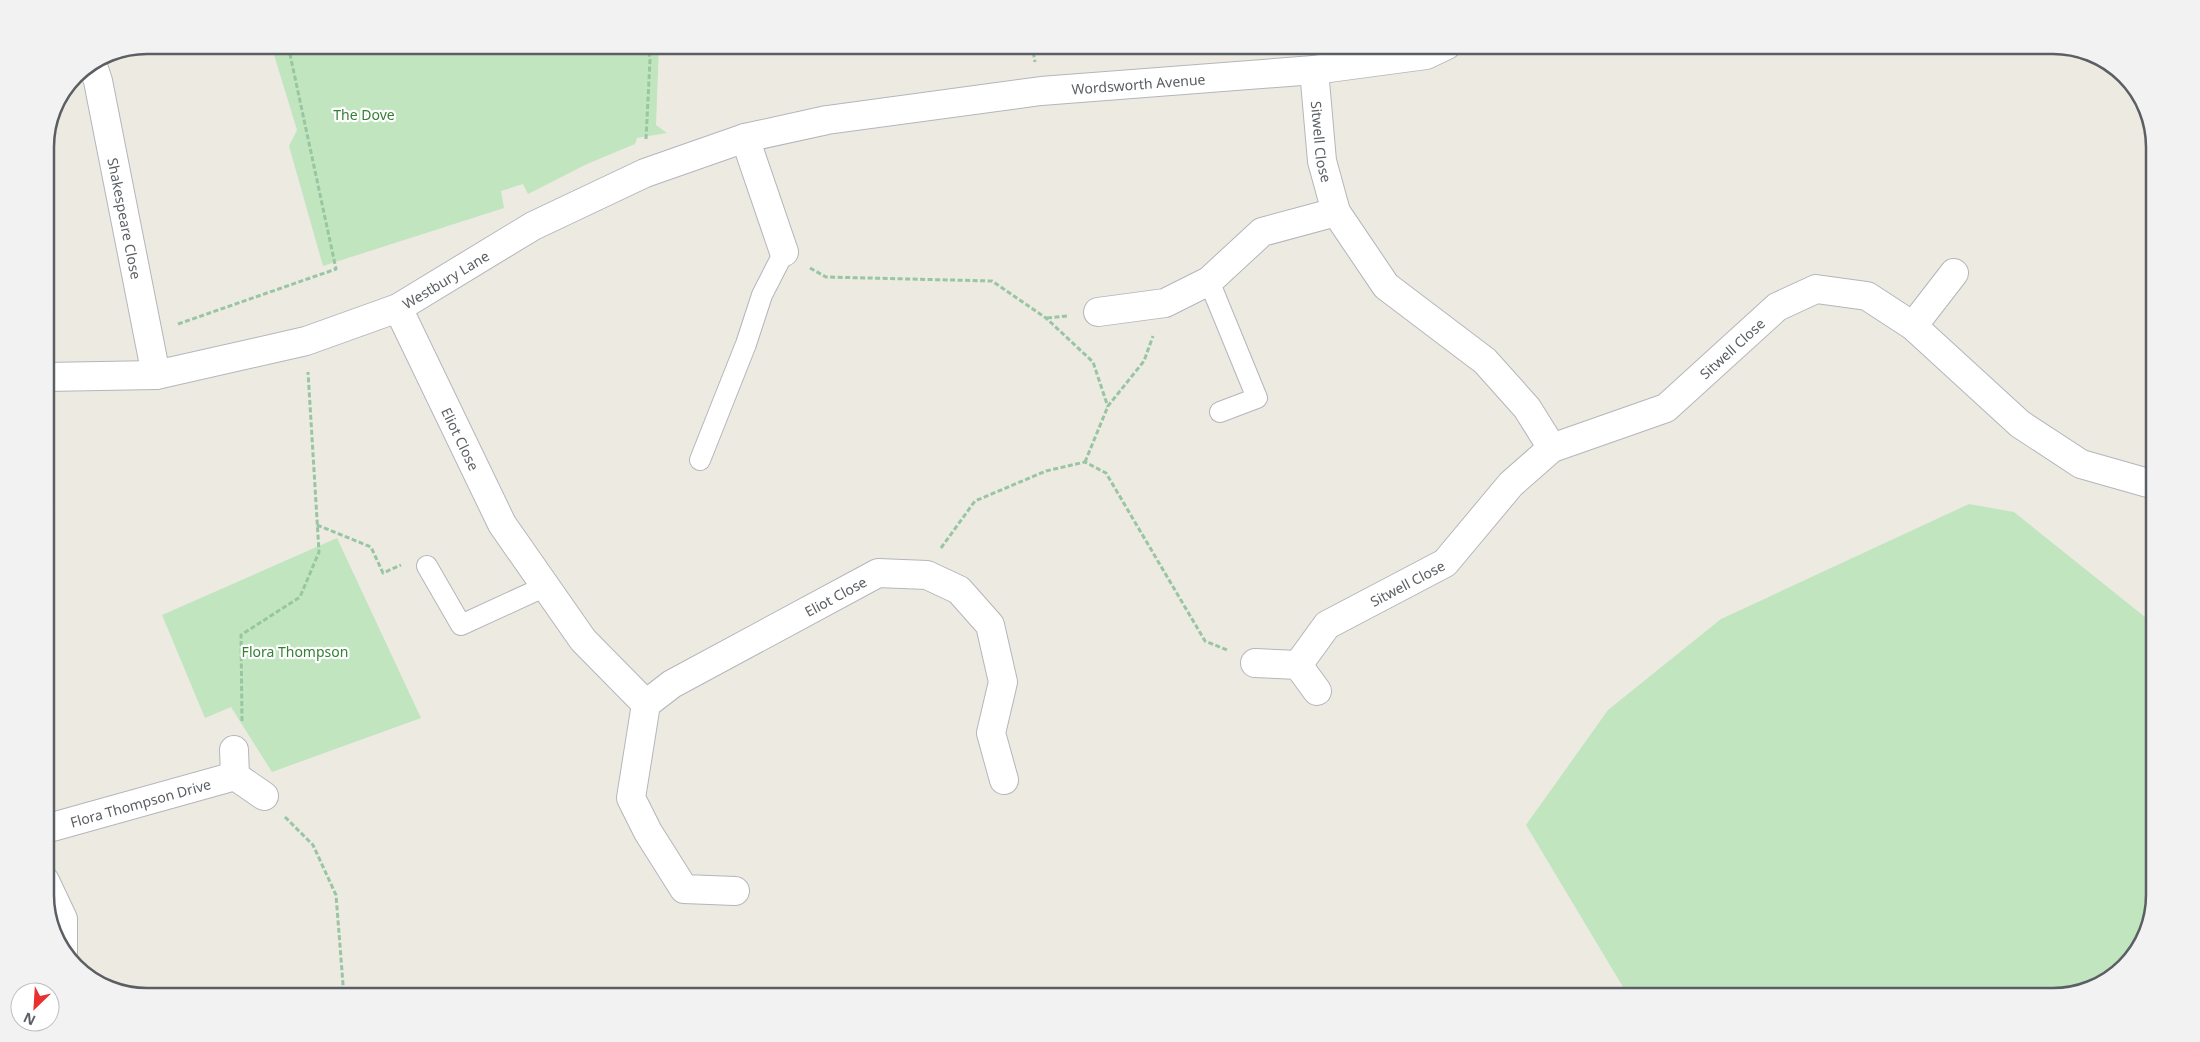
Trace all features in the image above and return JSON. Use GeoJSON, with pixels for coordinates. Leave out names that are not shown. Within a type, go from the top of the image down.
{"type":"FeatureCollection","features":[{"type":"Feature","properties":{"kind":"street","name":"Wordsworth Avenue"},"geometry":{"type":"LineString","coordinates":[[827,120],[1041,91],[1314,70],[1428,54]]}},
{"type":"Feature","properties":{"kind":"street","name":"Shakespeare Close"},"geometry":{"type":"LineString","coordinates":[[94,70],[156,374]]}},
{"type":"Feature","properties":{"kind":"street","name":"Sitwell Close"},"geometry":{"type":"LineString","coordinates":[[1314,70],[1322,161],[1336,212],[1386,286],[1485,361],[1526,408],[1552,448]]}},
{"type":"Feature","properties":{"kind":"street","name":"Westbury Lane"},"geometry":{"type":"LineString","coordinates":[[54,377],[156,374],[306,341],[398,308],[533,226],[645,173],[745,138],[827,120]]}},
{"type":"Feature","properties":{"kind":"street"},"geometry":{"type":"LineString","coordinates":[[745,138],[784,252]]}},
{"type":"Feature","properties":{"kind":"street"},"geometry":{"type":"LineString","coordinates":[[1098,312],[1165,303],[1209,281],[1262,232],[1336,212]]}},
{"type":"Feature","properties":{"kind":"street"},"geometry":{"type":"LineString","coordinates":[[1913,326],[1954,273]]}},
{"type":"Feature","properties":{"kind":"street","name":"Sitwell Close"},"geometry":{"type":"LineString","coordinates":[[1298,665],[1327,625],[1445,563],[1511,484],[1552,448],[1666,408],[1777,307],[1816,289],[1867,296],[1913,326],[2020,424],[2080,464],[2146,482]]}},
{"type":"Feature","properties":{"kind":"street","name":"Eliot Close"},"geometry":{"type":"LineString","coordinates":[[398,308],[502,524],[583,640],[646,704],[672,684],[878,573],[926,575],[960,590],[990,625],[1003,682],[990,733],[1004,780]]}},
{"type":"Feature","properties":{"kind":"street"},"geometry":{"type":"LineString","coordinates":[[1255,663],[1298,665],[1317,691]]}},
{"type":"Feature","properties":{"kind":"street"},"geometry":{"type":"LineString","coordinates":[[646,704],[631,798],[648,832],[684,889],[735,891]]}},
{"type":"Feature","properties":{"kind":"street"},"geometry":{"type":"LineString","coordinates":[[235,763],[264,796]]}},
{"type":"Feature","properties":{"kind":"street","name":"Flora Thompson Drive"},"geometry":{"type":"LineString","coordinates":[[54,826],[235,763]]}},
{"type":"Feature","properties":{"kind":"street"},"geometry":{"type":"LineString","coordinates":[[54,900],[63,919],[63,936]]}},
{"type":"Feature","properties":{"kind":"lane"},"geometry":{"type":"LineString","coordinates":[[700,460],[746,344],[762,295],[784,252]]}},
{"type":"Feature","properties":{"kind":"lane"},"geometry":{"type":"LineString","coordinates":[[1209,281],[1257,398],[1220,412]]}},
{"type":"Feature","properties":{"kind":"lane"},"geometry":{"type":"LineString","coordinates":[[427,566],[461,625],[546,586]]}},
{"type":"Feature","properties":{"kind":"path"},"geometry":{"type":"LineString","coordinates":[[147,334],[336,269],[290,54]]}},
{"type":"Feature","properties":{"kind":"path"},"geometry":{"type":"LineString","coordinates":[[645,173],[649,54]]}},
{"type":"Feature","properties":{"kind":"path"},"geometry":{"type":"LineString","coordinates":[[784,252],[826,277],[992,281],[1046,318],[1093,362],[1108,407]]}},
{"type":"Feature","properties":{"kind":"path"},"geometry":{"type":"LineString","coordinates":[[1085,462],[1108,407],[1144,361],[1165,303]]}},
{"type":"Feature","properties":{"kind":"path"},"geometry":{"type":"LineString","coordinates":[[235,763],[244,717],[241,635],[300,597],[319,552],[306,341]]}},
{"type":"Feature","properties":{"kind":"path"},"geometry":{"type":"LineString","coordinates":[[926,575],[946,538],[975,501],[1046,470],[1085,462],[1106,473],[1205,641],[1255,663]]}},
{"type":"Feature","properties":{"kind":"path"},"geometry":{"type":"LineString","coordinates":[[317,526],[371,547],[383,573],[420,556],[427,566]]}},
{"type":"Feature","properties":{"kind":"path"},"geometry":{"type":"LineString","coordinates":[[264,796],[313,845],[336,895],[343,988]]}},
{"type":"Feature","properties":{"kind":"green space","name":"The Dove"},"geometry":{"type":"Polygon","coordinates":[[[274,54],[659,54],[656,125],[667,133],[637,138],[635,144],[587,164],[528,194],[523,184],[501,191],[504,208],[323,266],[289,146],[297,130],[274,54]]]}},
{"type":"Feature","properties":{"kind":"green space"},"geometry":{"type":"Polygon","coordinates":[[[1969,504],[2014,512],[2146,618],[2146,895],[2139,931],[2127,952],[2100,976],[2077,985],[2053,988],[1624,988],[1526,825],[1608,710],[1721,619],[1969,504]]]}},
{"type":"Feature","properties":{"kind":"green space","name":"Flora Thompson"},"geometry":{"type":"Polygon","coordinates":[[[337,538],[421,718],[272,772],[231,707],[205,718],[162,615],[337,538]]]}}]}
